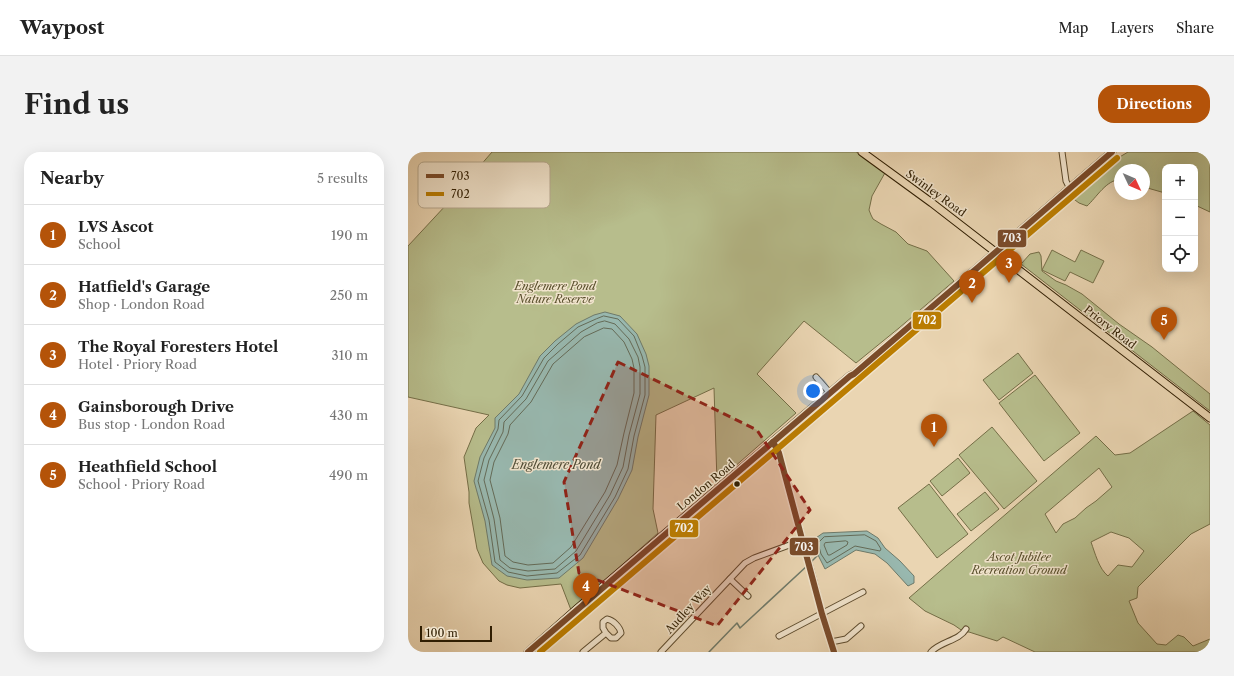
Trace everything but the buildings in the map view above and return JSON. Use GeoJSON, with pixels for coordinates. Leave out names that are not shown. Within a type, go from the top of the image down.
{"type":"FeatureCollection","features":[{"type":"Feature","properties":{"kind":"main road","name":"Swinley Road"},"geometry":{"type":"LineString","coordinates":[[862,152],[997,252]]}},
{"type":"Feature","properties":{"kind":"main road","name":"London Road"},"geometry":{"type":"LineString","coordinates":[[528,652],[1112,152]]}},
{"type":"Feature","properties":{"kind":"main road","name":"Priory Road"},"geometry":{"type":"LineString","coordinates":[[997,252],[1210,418]]}},
{"type":"Feature","properties":{"kind":"street"},"geometry":{"type":"LineString","coordinates":[[1062,152],[1066,181],[1070,189]]}},
{"type":"Feature","properties":{"kind":"street"},"geometry":{"type":"LineString","coordinates":[[816,377],[830,393]]}},
{"type":"Feature","properties":{"kind":"street"},"geometry":{"type":"LineString","coordinates":[[773,442],[779,453],[822,614],[834,652]]}},
{"type":"Feature","properties":{"kind":"street","name":"Audley Way"},"geometry":{"type":"LineString","coordinates":[[661,652],[745,563],[751,559],[803,540]]}},
{"type":"Feature","properties":{"kind":"street"},"geometry":{"type":"LineString","coordinates":[[730,579],[748,596]]}},
{"type":"Feature","properties":{"kind":"street"},"geometry":{"type":"LineString","coordinates":[[779,636],[863,592]]}},
{"type":"Feature","properties":{"kind":"street"},"geometry":{"type":"LineString","coordinates":[[831,642],[846,639],[861,626]]}},
{"type":"Feature","properties":{"kind":"street"},"geometry":{"type":"LineString","coordinates":[[931,652],[946,641],[961,636],[966,629]]}},
{"type":"Feature","properties":{"kind":"street"},"geometry":{"type":"LineString","coordinates":[[583,652],[606,633]]}},
{"type":"Feature","properties":{"kind":"highlighted area"},"geometry":{"type":"Polygon","coordinates":[[[618,362],[757,430],[810,510],[717,626],[579,573],[564,482],[618,362]]]}},
{"type":"Feature","properties":{"kind":"green space","name":"Englemere Pond Nature Reserve"},"geometry":{"type":"Polygon","coordinates":[[[492,152],[856,152],[886,171],[872,196],[869,210],[873,219],[896,232],[908,244],[927,251],[954,281],[856,363],[804,321],[757,374],[796,413],[717,482],[714,388],[656,415],[653,509],[658,533],[571,610],[561,584],[520,588],[507,585],[499,581],[483,563],[477,549],[469,503],[464,457],[476,428],[489,415],[408,397],[408,246],[443,208],[550,208],[550,162],[483,162],[492,152]]]}},
{"type":"Feature","properties":{"kind":"green space"},"geometry":{"type":"Polygon","coordinates":[[[1128,152],[1210,152],[1210,212],[1198,206],[1198,164],[1162,164],[1162,192],[1150,189],[1150,164],[1114,164],[1114,182],[1106,186],[1087,206],[1079,203],[1071,197],[1113,161],[1128,152]]]}},
{"type":"Feature","properties":{"kind":"green space"},"geometry":{"type":"Polygon","coordinates":[[[1052,250],[1075,262],[1081,250],[1104,261],[1093,283],[1070,272],[1065,281],[1042,270],[1052,250]]]}},
{"type":"Feature","properties":{"kind":"green space"},"geometry":{"type":"Polygon","coordinates":[[[1039,252],[1041,256],[1042,271],[1056,281],[1082,294],[1119,324],[1152,347],[1210,394],[1210,411],[1021,264],[1030,254],[1039,252]]]}},
{"type":"Feature","properties":{"kind":"green space"},"geometry":{"type":"Polygon","coordinates":[[[1018,353],[1033,373],[999,400],[983,380],[1018,353]]]}},
{"type":"Feature","properties":{"kind":"green space"},"geometry":{"type":"Polygon","coordinates":[[[1035,375],[1080,433],[1044,461],[999,403],[1035,375]]]}},
{"type":"Feature","properties":{"kind":"green space","name":"Ascot Jubilee Recreation Ground"},"geometry":{"type":"Polygon","coordinates":[[[1193,411],[1210,425],[1210,524],[1191,534],[1138,587],[1137,598],[1129,601],[1138,623],[1157,644],[1166,645],[1178,635],[1184,637],[1193,646],[1210,639],[1210,652],[1035,652],[1003,637],[997,641],[969,632],[964,632],[954,625],[925,611],[909,598],[1096,436],[1115,455],[1130,453],[1193,411]],[[1099,468],[1045,514],[1056,533],[1063,524],[1075,518],[1112,487],[1099,468]],[[1111,532],[1091,542],[1100,565],[1108,576],[1118,565],[1132,567],[1144,551],[1129,538],[1111,532]]]}},
{"type":"Feature","properties":{"kind":"green space"},"geometry":{"type":"Polygon","coordinates":[[[992,427],[1037,481],[1004,509],[959,455],[992,427]]]}},
{"type":"Feature","properties":{"kind":"green space"},"geometry":{"type":"Polygon","coordinates":[[[958,458],[970,473],[942,496],[930,481],[958,458]]]}},
{"type":"Feature","properties":{"kind":"green space"},"geometry":{"type":"Polygon","coordinates":[[[929,484],[968,534],[937,558],[898,508],[929,484]]]}},
{"type":"Feature","properties":{"kind":"green space"},"geometry":{"type":"Polygon","coordinates":[[[985,492],[999,509],[971,531],[957,514],[985,492]]]}},
{"type":"Feature","properties":{"kind":"water","name":"Englemere Pond"},"geometry":{"type":"Polygon","coordinates":[[[605,312],[620,316],[637,334],[646,354],[649,366],[649,395],[638,437],[632,470],[618,499],[583,558],[559,578],[527,580],[507,576],[492,565],[485,521],[474,481],[480,457],[495,428],[495,418],[519,394],[540,356],[555,341],[576,324],[594,315],[605,312]]]}},
{"type":"Feature","properties":{"kind":"water"},"geometry":{"type":"Polygon","coordinates":[[[867,531],[878,538],[885,548],[914,576],[914,583],[908,586],[887,563],[875,554],[856,550],[825,569],[813,540],[823,533],[867,531]]]}},
{"type":"Feature","properties":{"kind":"waterway"},"geometry":{"type":"LineString","coordinates":[[811,562],[818,555]]}},
{"type":"Feature","properties":{"kind":"waterway"},"geometry":{"type":"LineString","coordinates":[[709,652],[737,623],[740,628],[808,565]]}},
{"type":"Feature","properties":{"kind":"transit line","name":"703"},"geometry":{"type":"LineString","coordinates":[[528,652],[1112,152]]}},
{"type":"Feature","properties":{"kind":"transit line","name":"702"},"geometry":{"type":"LineString","coordinates":[[540,652],[1117,158]]}},
{"type":"Feature","properties":{"kind":"transit line","name":"703"},"geometry":{"type":"LineString","coordinates":[[773,442],[779,453],[822,614],[834,652]]}},
{"type":"Feature","properties":{"kind":"place","name":"The Royal Foresters Hotel"},"geometry":{"type":"Point","coordinates":[1009,283]}},
{"type":"Feature","properties":{"kind":"place","name":"Hatfield's Garage"},"geometry":{"type":"Point","coordinates":[972,303]}},
{"type":"Feature","properties":{"kind":"place","name":"Heathfield School"},"geometry":{"type":"Point","coordinates":[1164,340]}},
{"type":"Feature","properties":{"kind":"place","name":"LVS Ascot"},"geometry":{"type":"Point","coordinates":[934,447]}},
{"type":"Feature","properties":{"kind":"place","name":"Gainsborough Drive"},"geometry":{"type":"Point","coordinates":[586,606]}}]}
